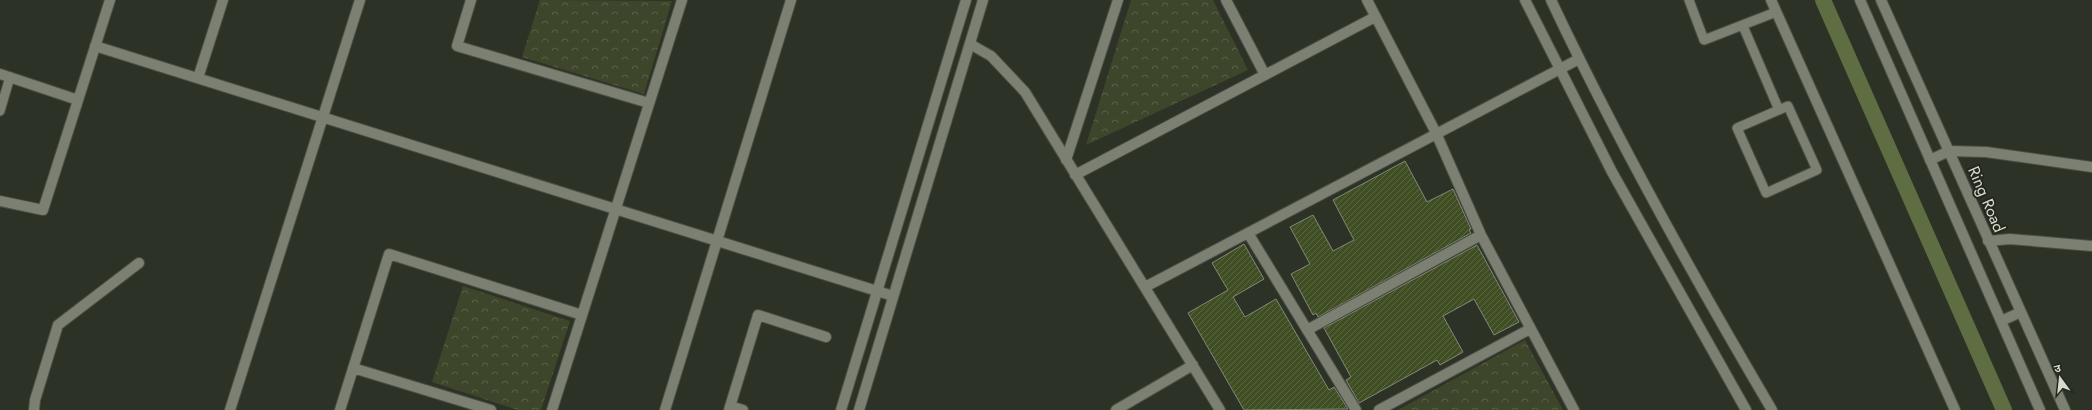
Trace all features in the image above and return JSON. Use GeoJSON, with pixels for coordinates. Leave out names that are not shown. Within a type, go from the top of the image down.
{"type":"FeatureCollection","features":[{"type":"Feature","properties":{"kind":"street"},"geometry":{"type":"LineString","coordinates":[[0,201],[43,210],[110,0]]}},
{"type":"Feature","properties":{"kind":"street"},"geometry":{"type":"LineString","coordinates":[[198,78],[223,0]]}},
{"type":"Feature","properties":{"kind":"street"},"geometry":{"type":"LineString","coordinates":[[230,410],[360,0]]}},
{"type":"Feature","properties":{"kind":"street"},"geometry":{"type":"LineString","coordinates":[[471,0],[457,46],[649,103]]}},
{"type":"Feature","properties":{"kind":"street"},"geometry":{"type":"LineString","coordinates":[[552,410],[682,0]]}},
{"type":"Feature","properties":{"kind":"street"},"geometry":{"type":"LineString","coordinates":[[665,410],[791,0]]}},
{"type":"Feature","properties":{"kind":"street"},"geometry":{"type":"LineString","coordinates":[[841,410],[966,0]]}},
{"type":"Feature","properties":{"kind":"street"},"geometry":{"type":"LineString","coordinates":[[859,410],[983,0]]}},
{"type":"Feature","properties":{"kind":"street"},"geometry":{"type":"LineString","coordinates":[[1066,160],[1118,0]]}},
{"type":"Feature","properties":{"kind":"street"},"geometry":{"type":"LineString","coordinates":[[1226,0],[1265,75]]}},
{"type":"Feature","properties":{"kind":"street"},"geometry":{"type":"LineString","coordinates":[[1367,0],[1436,134],[1481,235],[1574,410]]}},
{"type":"Feature","properties":{"kind":"street"},"geometry":{"type":"LineString","coordinates":[[1525,0],[1612,172],[1746,410]]}},
{"type":"Feature","properties":{"kind":"street"},"geometry":{"type":"LineString","coordinates":[[1551,0],[1579,59],[1716,315],[1772,410]]}},
{"type":"Feature","properties":{"kind":"street"},"geometry":{"type":"LineString","coordinates":[[1771,0],[1955,410]]}},
{"type":"Feature","properties":{"kind":"street"},"geometry":{"type":"LineString","coordinates":[[1860,0],[2040,410]]}},
{"type":"Feature","properties":{"kind":"street","name":"Ring Road"},"geometry":{"type":"LineString","coordinates":[[1881,0],[2065,410]]}},
{"type":"Feature","properties":{"kind":"street"},"geometry":{"type":"LineString","coordinates":[[1076,175],[1375,17]]}},
{"type":"Feature","properties":{"kind":"street"},"geometry":{"type":"LineString","coordinates":[[970,44],[991,56],[1025,92],[1220,410]]}},
{"type":"Feature","properties":{"kind":"street"},"geometry":{"type":"LineString","coordinates":[[95,46],[893,296]]}},
{"type":"Feature","properties":{"kind":"street"},"geometry":{"type":"LineString","coordinates":[[1145,287],[1579,59]]}},
{"type":"Feature","properties":{"kind":"street"},"geometry":{"type":"LineString","coordinates":[[0,74],[78,100]]}},
{"type":"Feature","properties":{"kind":"street"},"geometry":{"type":"LineString","coordinates":[[1930,160],[1949,151],[1986,152],[2092,167]]}},
{"type":"Feature","properties":{"kind":"street"},"geometry":{"type":"LineString","coordinates":[[1248,233],[1356,410]]}},
{"type":"Feature","properties":{"kind":"street"},"geometry":{"type":"LineString","coordinates":[[1307,330],[1481,235]]}},
{"type":"Feature","properties":{"kind":"street"},"geometry":{"type":"LineString","coordinates":[[1988,241],[2010,239],[2092,246]]}},
{"type":"Feature","properties":{"kind":"street"},"geometry":{"type":"LineString","coordinates":[[340,410],[389,254],[582,315]]}},
{"type":"Feature","properties":{"kind":"street"},"geometry":{"type":"LineString","coordinates":[[34,410],[35,400],[58,325],[139,263]]}},
{"type":"Feature","properties":{"kind":"street"},"geometry":{"type":"LineString","coordinates":[[2001,322],[2021,312]]}},
{"type":"Feature","properties":{"kind":"street"},"geometry":{"type":"LineString","coordinates":[[743,410],[730,408],[758,315],[826,337]]}},
{"type":"Feature","properties":{"kind":"street"},"geometry":{"type":"LineString","coordinates":[[1379,410],[1530,329]]}},
{"type":"Feature","properties":{"kind":"street"},"geometry":{"type":"LineString","coordinates":[[1116,410],[1193,365]]}},
{"type":"Feature","properties":{"kind":"street"},"geometry":{"type":"LineString","coordinates":[[353,368],[491,410]]}},
{"type":"Feature","properties":{"kind":"lane"},"geometry":{"type":"LineString","coordinates":[[1689,0],[1704,40],[1776,12]]}},
{"type":"Feature","properties":{"kind":"lane"},"geometry":{"type":"LineString","coordinates":[[1743,26],[1779,110]]}},
{"type":"Feature","properties":{"kind":"lane"},"geometry":{"type":"LineString","coordinates":[[0,111],[10,77]]}},
{"type":"Feature","properties":{"kind":"lane"},"geometry":{"type":"LineString","coordinates":[[1788,106],[1817,170],[1766,192],[1737,128],[1779,110],[1788,106]]}},
{"type":"Feature","properties":{"kind":"green space"},"geometry":{"type":"Polygon","coordinates":[[[540,0],[672,1],[644,94],[522,57],[540,0]]]}},
{"type":"Feature","properties":{"kind":"green space"},"geometry":{"type":"Polygon","coordinates":[[[1131,0],[1213,0],[1248,70],[1086,145],[1131,0]]]}},
{"type":"Feature","properties":{"kind":"green space"},"geometry":{"type":"Polygon","coordinates":[[[463,286],[570,321],[541,410],[518,410],[432,382],[463,286]]]}},
{"type":"Feature","properties":{"kind":"green space"},"geometry":{"type":"Polygon","coordinates":[[[1525,340],[1563,410],[1398,410],[1525,340]]]}},
{"type":"Feature","properties":{"kind":"building"},"geometry":{"type":"Polygon","coordinates":[[[1405,161],[1427,202],[1453,189],[1471,229],[1469,230],[1471,233],[1318,317],[1316,313],[1313,315],[1291,274],[1310,264],[1290,227],[1313,215],[1333,251],[1354,240],[1333,200],[1405,161]]]}},
{"type":"Feature","properties":{"kind":"building"},"geometry":{"type":"Polygon","coordinates":[[[1244,244],[1264,279],[1233,297],[1245,317],[1276,299],[1329,390],[1334,387],[1348,409],[1244,410],[1188,313],[1228,290],[1212,263],[1244,244]]]}},
{"type":"Feature","properties":{"kind":"building"},"geometry":{"type":"Polygon","coordinates":[[[1477,245],[1519,322],[1494,335],[1474,299],[1443,316],[1463,352],[1440,365],[1437,360],[1359,403],[1346,380],[1351,377],[1324,328],[1477,245]]]}},
{"type":"Feature","properties":{"kind":"waterway"},"geometry":{"type":"LineString","coordinates":[[1823,0],[2004,410]]}}]}
